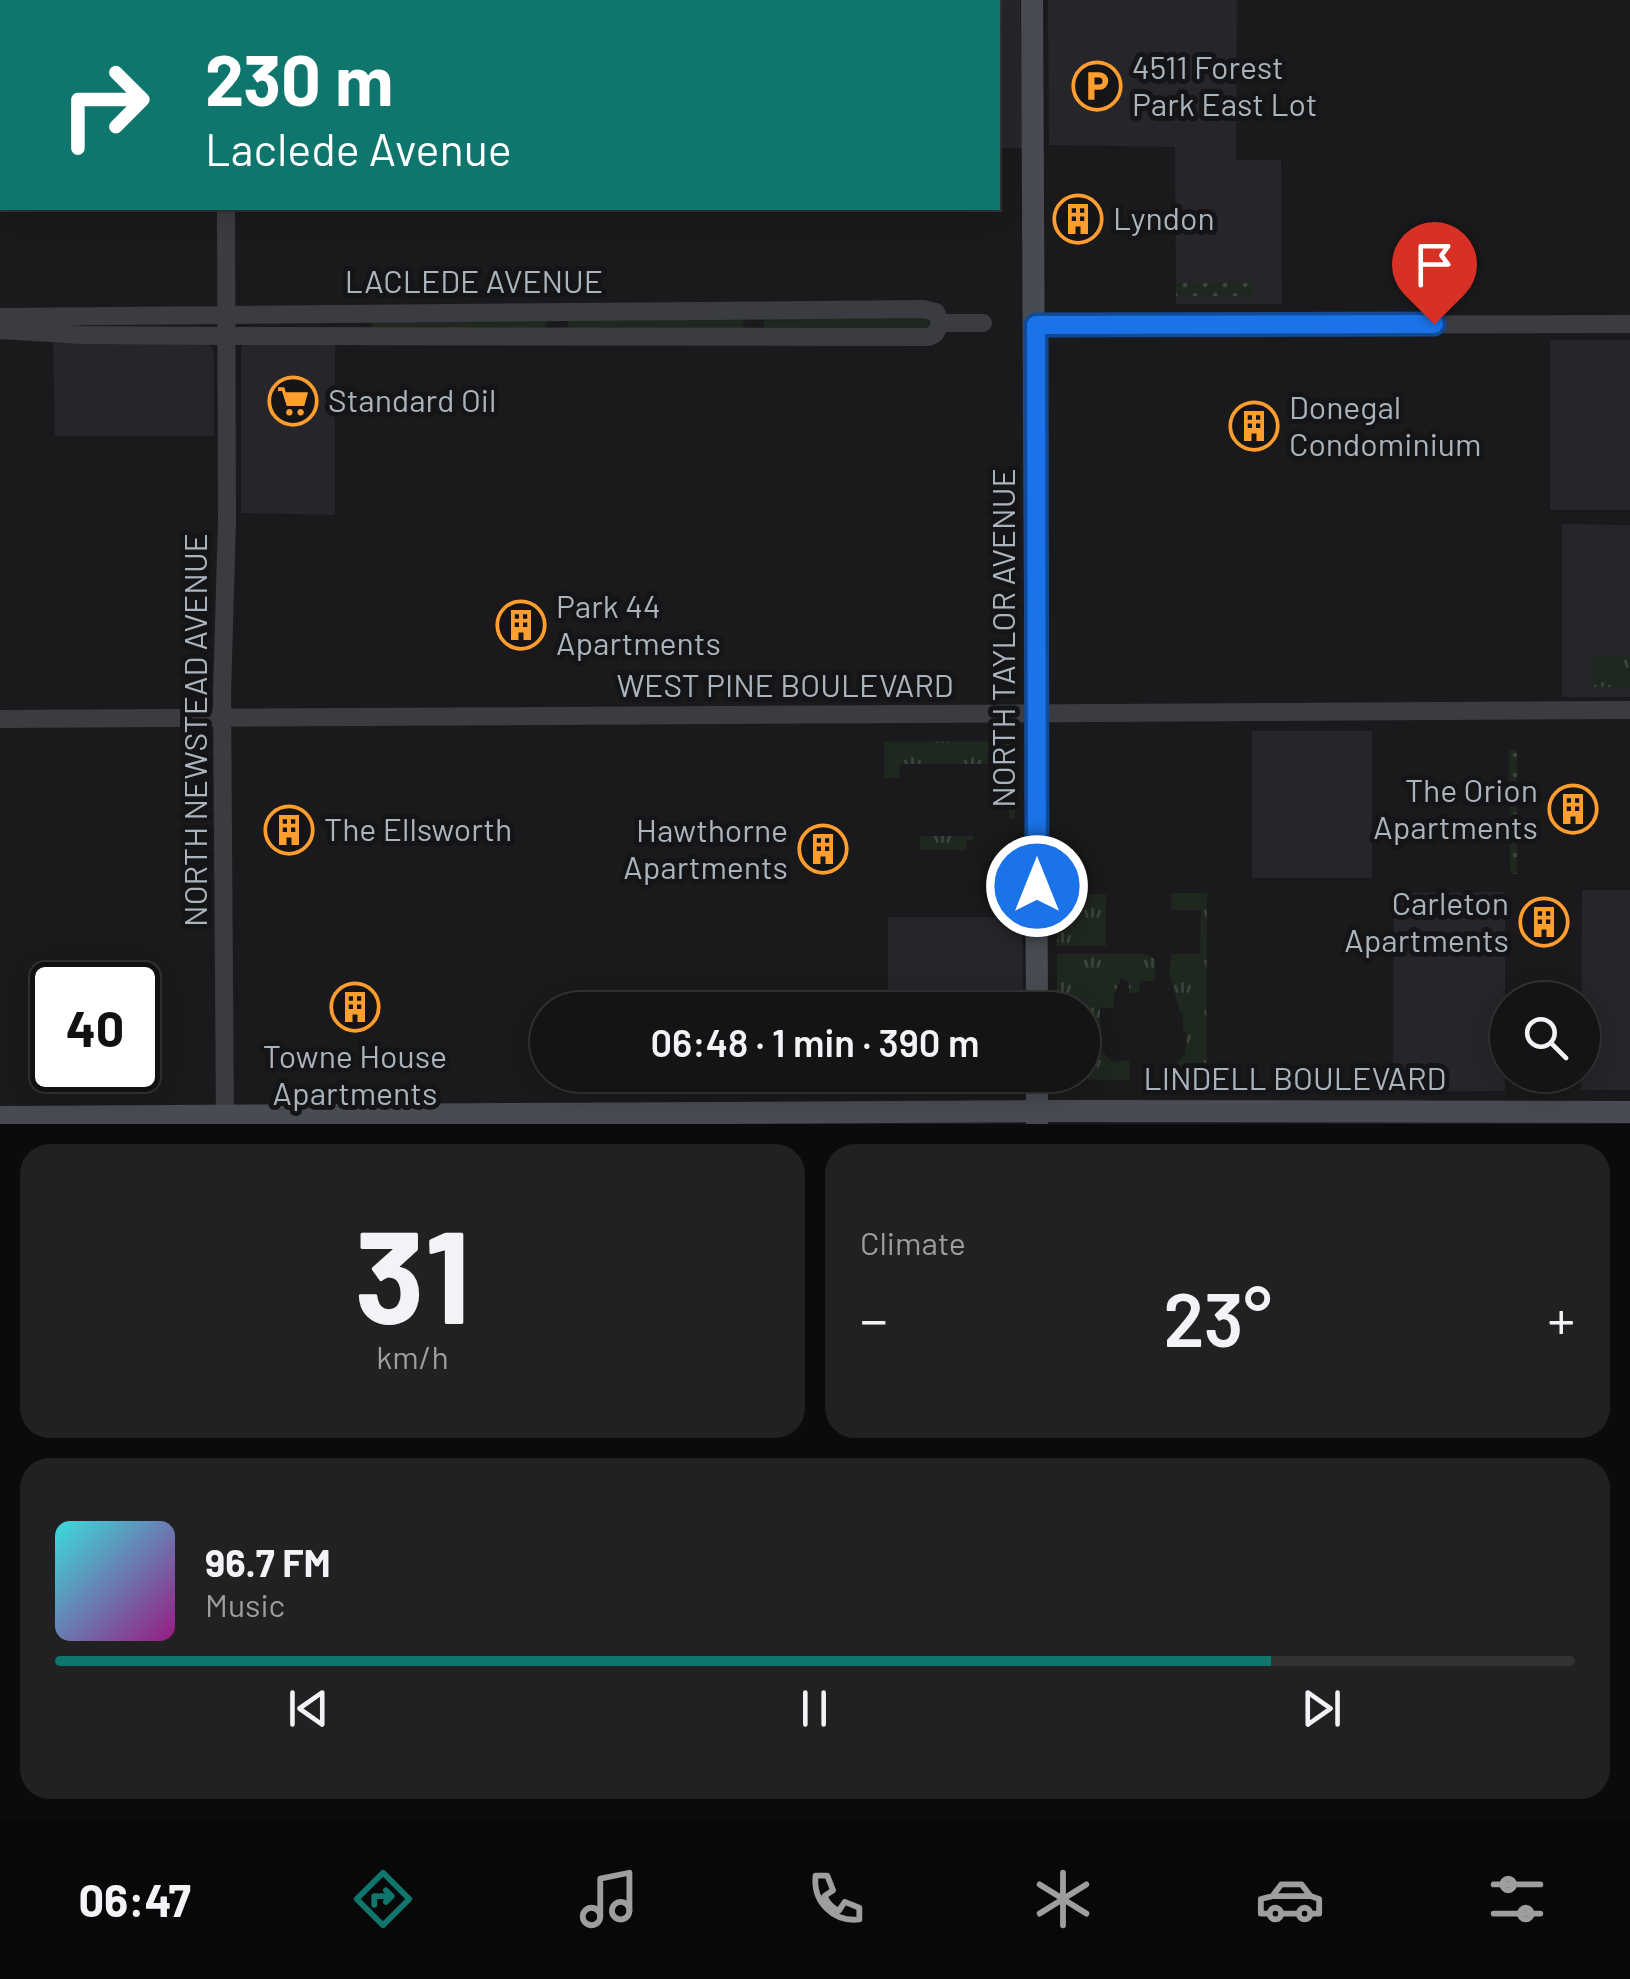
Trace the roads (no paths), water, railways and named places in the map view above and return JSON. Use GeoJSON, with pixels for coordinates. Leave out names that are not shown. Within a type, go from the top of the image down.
{"type":"FeatureCollection","features":[{"type":"Feature","properties":{"kind":"main road","name":"NORTH TAYLOR AVENUE"},"geometry":{"type":"LineString","coordinates":[[1032,0],[1037,992]]}},
{"type":"Feature","properties":{"kind":"main road"},"geometry":{"type":"LineString","coordinates":[[1037,1092],[1037,1118]]}},
{"type":"Feature","properties":{"kind":"main road","name":"LINDELL BOULEVARD"},"geometry":{"type":"LineString","coordinates":[[0,1117],[1037,1118],[1630,1112]]}},
{"type":"Feature","properties":{"kind":"street","name":"NORTH NEWSTEAD AVENUE"},"geometry":{"type":"LineString","coordinates":[[225,1120],[226,210]]}},
{"type":"Feature","properties":{"kind":"street","name":"LACLEDE AVENUE"},"geometry":{"type":"LineString","coordinates":[[0,317],[923,308],[936,312],[940,323],[929,337],[228,336],[0,330]]}},
{"type":"Feature","properties":{"kind":"street","name":"LACLEDE AVENUE"},"geometry":{"type":"LineString","coordinates":[[940,323],[983,323]]}},
{"type":"Feature","properties":{"kind":"street"},"geometry":{"type":"LineString","coordinates":[[1036,325],[1630,324]]}},
{"type":"Feature","properties":{"kind":"street","name":"WEST PINE BOULEVARD"},"geometry":{"type":"LineString","coordinates":[[0,718],[1630,710]]}},
{"type":"Feature","properties":{"kind":"place","name":"4511 Forest Park East Lot"},"geometry":{"type":"Point","coordinates":[1097,86]}},
{"type":"Feature","properties":{"kind":"place","name":"Lyndon"},"geometry":{"type":"Point","coordinates":[1078,219]}},
{"type":"Feature","properties":{"kind":"place","name":"Standard Oil"},"geometry":{"type":"Point","coordinates":[293,401]}},
{"type":"Feature","properties":{"kind":"place","name":"Donegal Condominium"},"geometry":{"type":"Point","coordinates":[1254,426]}},
{"type":"Feature","properties":{"kind":"place","name":"Park 44 Apartments"},"geometry":{"type":"Point","coordinates":[521,625]}},
{"type":"Feature","properties":{"kind":"place","name":"The Orion Apartments"},"geometry":{"type":"Point","coordinates":[1573,809]}},
{"type":"Feature","properties":{"kind":"place","name":"The Ellsworth"},"geometry":{"type":"Point","coordinates":[289,830]}},
{"type":"Feature","properties":{"kind":"place","name":"Hawthorne Apartments"},"geometry":{"type":"Point","coordinates":[823,849]}},
{"type":"Feature","properties":{"kind":"place","name":"Carleton Apartments"},"geometry":{"type":"Point","coordinates":[1544,922]}},
{"type":"Feature","properties":{"kind":"place","name":"Towne House Apartments"},"geometry":{"type":"Point","coordinates":[355,1007]}}]}
